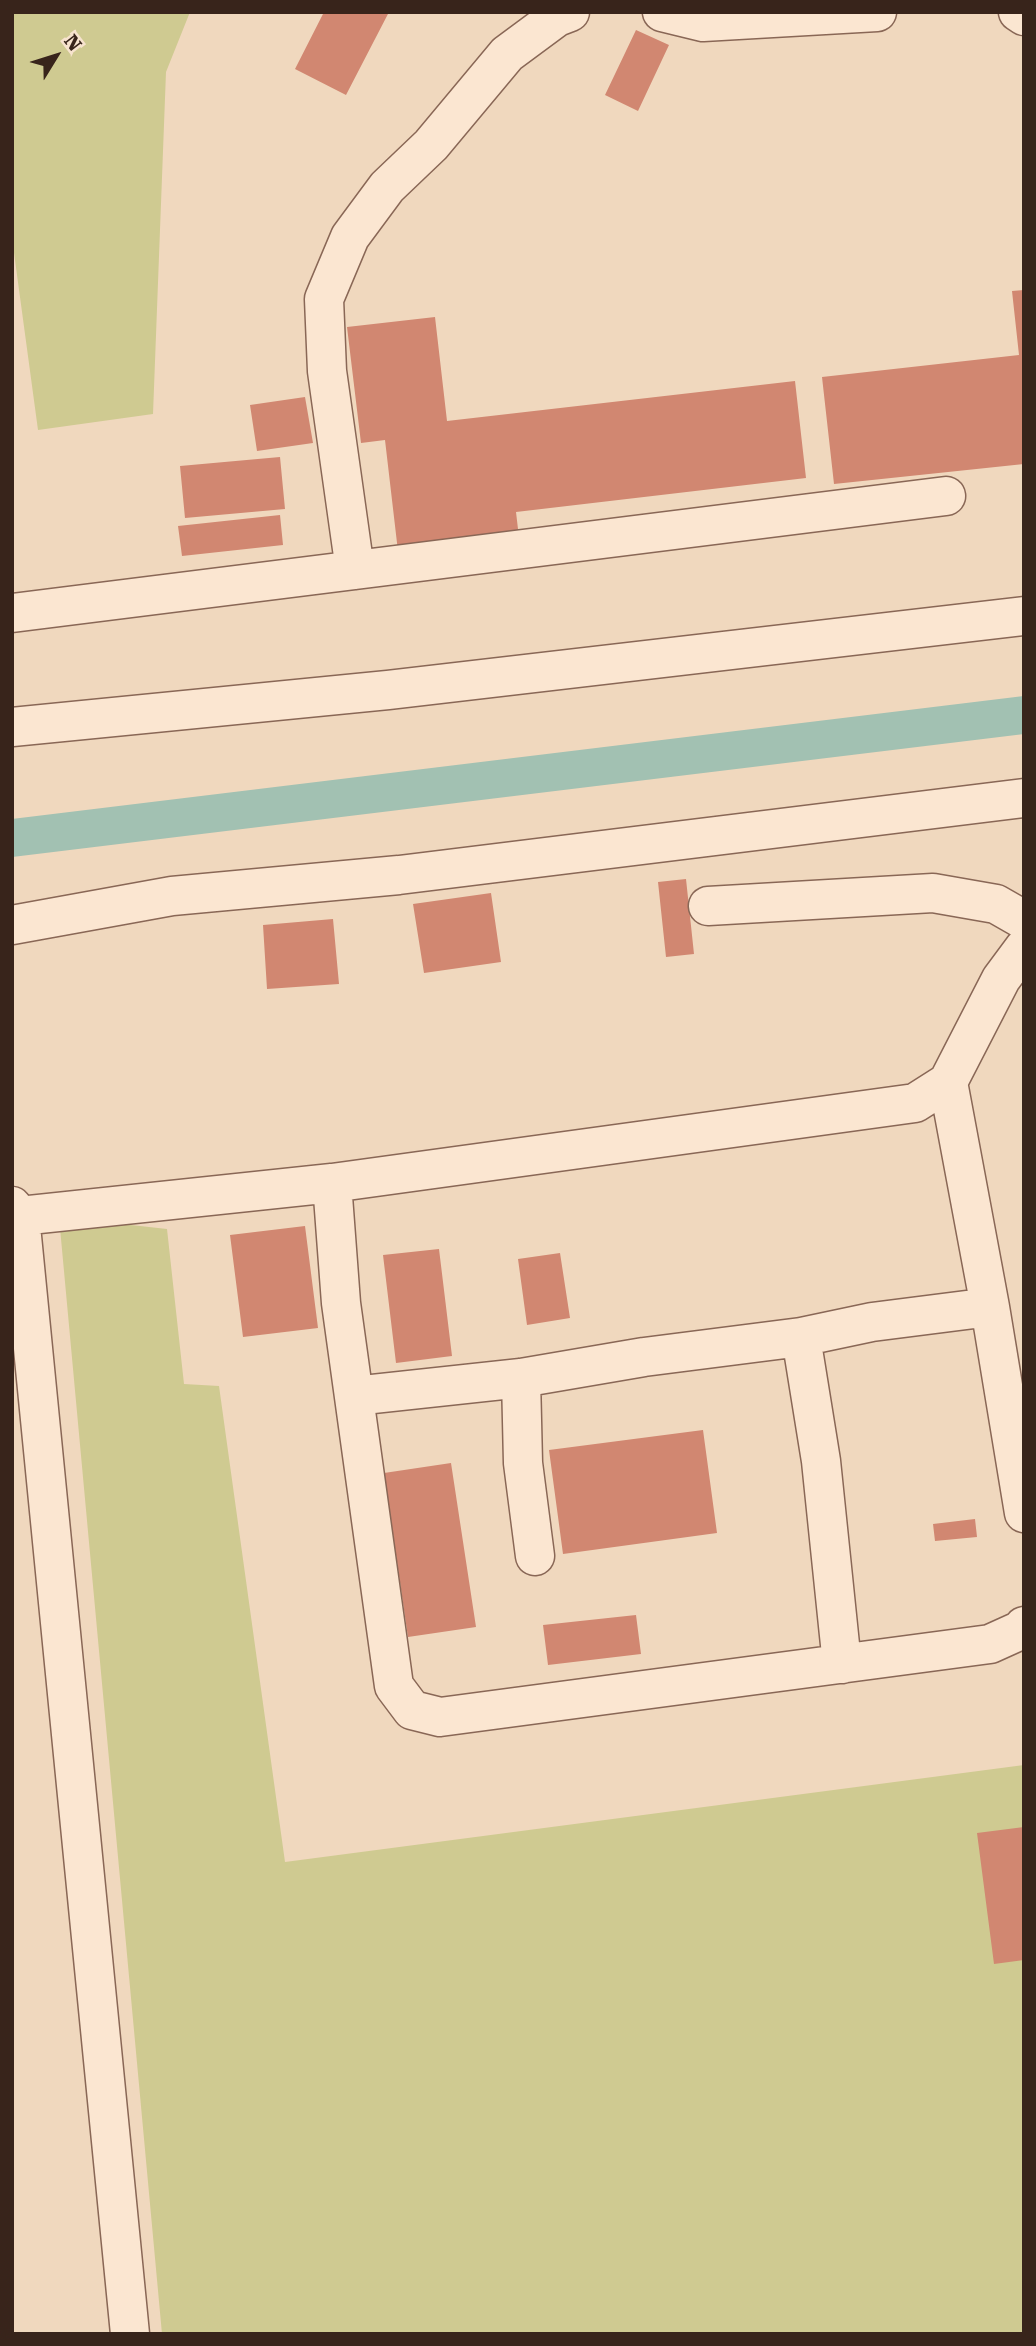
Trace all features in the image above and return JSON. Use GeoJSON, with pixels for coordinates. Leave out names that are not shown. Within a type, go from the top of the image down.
{"type":"FeatureCollection","features":[{"type":"Feature","properties":{"kind":"street"},"geometry":{"type":"LineString","coordinates":[[355,570],[327,371],[324,299],[350,237],[387,187],[431,145],[506,54],[557,17],[570,12]]}},
{"type":"Feature","properties":{"kind":"street"},"geometry":{"type":"LineString","coordinates":[[662,12],[703,22],[877,12]]}},
{"type":"Feature","properties":{"kind":"street"},"geometry":{"type":"LineString","coordinates":[[1018,12],[1024,16]]}},
{"type":"Feature","properties":{"kind":"street"},"geometry":{"type":"LineString","coordinates":[[12,613],[946,496]]}},
{"type":"Feature","properties":{"kind":"street"},"geometry":{"type":"LineString","coordinates":[[12,727],[388,690],[1024,616]]}},
{"type":"Feature","properties":{"kind":"street"},"geometry":{"type":"LineString","coordinates":[[12,925],[172,896],[399,875],[1024,798]]}},
{"type":"Feature","properties":{"kind":"street"},"geometry":{"type":"LineString","coordinates":[[708,906],[933,893],[996,904],[1024,920]]}},
{"type":"Feature","properties":{"kind":"street"},"geometry":{"type":"LineString","coordinates":[[130,2334],[16,1211],[332,1183],[915,1103],[948,1082],[1001,979],[1024,948]]}},
{"type":"Feature","properties":{"kind":"street"},"geometry":{"type":"LineString","coordinates":[[948,1082],[990,1307],[1024,1513]]}},
{"type":"Feature","properties":{"kind":"street"},"geometry":{"type":"LineString","coordinates":[[332,1183],[341,1303],[394,1686],[412,1710],[440,1717],[990,1644],[1021,1630],[1024,1626]]}},
{"type":"Feature","properties":{"kind":"street"},"geometry":{"type":"LineString","coordinates":[[354,1396],[521,1378],[644,1357],[801,1337],[872,1322],[990,1307]]}},
{"type":"Feature","properties":{"kind":"street"},"geometry":{"type":"LineString","coordinates":[[801,1337],[821,1461],[842,1664]]}},
{"type":"Feature","properties":{"kind":"street"},"geometry":{"type":"LineString","coordinates":[[521,1378],[523,1464],[535,1556]]}},
{"type":"Feature","properties":{"kind":"shaded area"},"geometry":{"type":"Polygon","coordinates":[[[12,12],[190,12],[166,72],[153,414],[38,430],[12,238],[12,12]]]}},
{"type":"Feature","properties":{"kind":"shaded area"},"geometry":{"type":"Polygon","coordinates":[[[59,1217],[167,1229],[184,1384],[219,1386],[285,1862],[1024,1765],[1024,2334],[162,2334],[59,1217]]]}},
{"type":"Feature","properties":{"kind":"building"},"geometry":{"type":"Polygon","coordinates":[[[324,12],[389,12],[346,95],[295,69],[324,12]]]}},
{"type":"Feature","properties":{"kind":"building"},"geometry":{"type":"Polygon","coordinates":[[[636,30],[669,45],[638,111],[605,95],[636,30]]]}},
{"type":"Feature","properties":{"kind":"building"},"geometry":{"type":"Polygon","coordinates":[[[1024,290],[1024,464],[834,484],[822,377],[1019,355],[1012,291],[1024,290]]]}},
{"type":"Feature","properties":{"kind":"building"},"geometry":{"type":"Polygon","coordinates":[[[435,317],[447,421],[795,381],[806,478],[516,512],[520,546],[399,560],[385,440],[361,443],[347,327],[435,317]]]}},
{"type":"Feature","properties":{"kind":"building"},"geometry":{"type":"Polygon","coordinates":[[[305,397],[313,443],[257,451],[250,405],[305,397]]]}},
{"type":"Feature","properties":{"kind":"building"},"geometry":{"type":"Polygon","coordinates":[[[280,457],[285,509],[185,518],[180,466],[280,457]]]}},
{"type":"Feature","properties":{"kind":"building"},"geometry":{"type":"Polygon","coordinates":[[[280,515],[283,545],[182,556],[178,526],[280,515]]]}},
{"type":"Feature","properties":{"kind":"building"},"geometry":{"type":"Polygon","coordinates":[[[686,879],[694,954],[666,957],[658,882],[686,879]]]}},
{"type":"Feature","properties":{"kind":"building"},"geometry":{"type":"Polygon","coordinates":[[[491,893],[501,962],[424,973],[413,904],[491,893]]]}},
{"type":"Feature","properties":{"kind":"building"},"geometry":{"type":"Polygon","coordinates":[[[333,919],[339,984],[267,989],[263,925],[333,919]]]}},
{"type":"Feature","properties":{"kind":"building"},"geometry":{"type":"Polygon","coordinates":[[[305,1226],[318,1328],[243,1337],[230,1235],[305,1226]]]}},
{"type":"Feature","properties":{"kind":"building"},"geometry":{"type":"Polygon","coordinates":[[[439,1249],[452,1356],[396,1363],[383,1255],[439,1249]]]}},
{"type":"Feature","properties":{"kind":"building"},"geometry":{"type":"Polygon","coordinates":[[[560,1253],[570,1318],[527,1325],[518,1259],[560,1253]]]}},
{"type":"Feature","properties":{"kind":"building"},"geometry":{"type":"Polygon","coordinates":[[[703,1430],[717,1533],[563,1554],[549,1450],[703,1430]]]}},
{"type":"Feature","properties":{"kind":"building"},"geometry":{"type":"Polygon","coordinates":[[[451,1463],[476,1627],[408,1637],[384,1473],[451,1463]]]}},
{"type":"Feature","properties":{"kind":"building"},"geometry":{"type":"Polygon","coordinates":[[[975,1519],[977,1537],[935,1541],[933,1524],[975,1519]]]}},
{"type":"Feature","properties":{"kind":"building"},"geometry":{"type":"Polygon","coordinates":[[[636,1615],[641,1654],[548,1665],[543,1625],[636,1615]]]}},
{"type":"Feature","properties":{"kind":"building"},"geometry":{"type":"Polygon","coordinates":[[[1024,1827],[1024,1960],[994,1964],[977,1833],[1024,1827]]]}},
{"type":"Feature","properties":{"kind":"waterway"},"geometry":{"type":"LineString","coordinates":[[12,838],[1024,715]]}}]}
